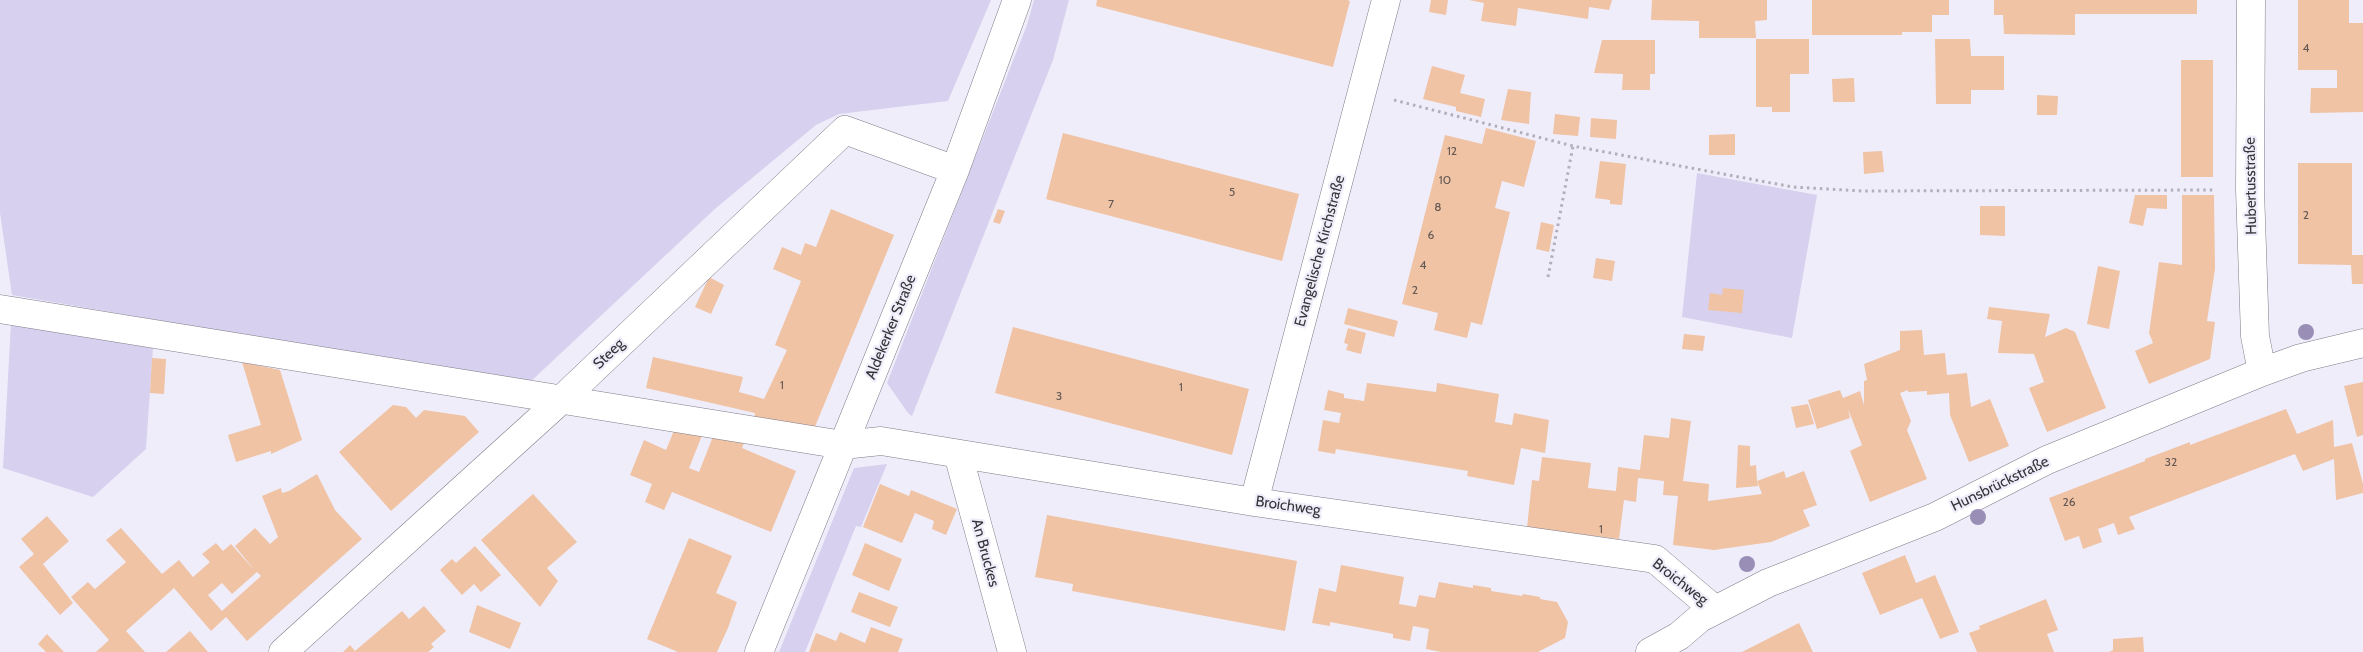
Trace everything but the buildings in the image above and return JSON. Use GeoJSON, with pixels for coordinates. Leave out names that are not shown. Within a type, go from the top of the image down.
{"type":"FeatureCollection","features":[{"type":"Feature","properties":{"kind":"street","name":"Aldekerker Straße"},"geometry":{"type":"LineString","coordinates":[[759,652],[955,170],[1017,0]]}},
{"type":"Feature","properties":{"kind":"street","name":"Evangelische Kirchstraße"},"geometry":{"type":"LineString","coordinates":[[1254,502],[1386,0]]}},
{"type":"Feature","properties":{"kind":"street","name":"Hubertusstraße"},"geometry":{"type":"LineString","coordinates":[[2251,0],[2250,190],[2255,336],[2262,372]]}},
{"type":"Feature","properties":{"kind":"street","name":"Steeg"},"geometry":{"type":"LineString","coordinates":[[283,652],[561,400],[845,130],[955,170]]}},
{"type":"Feature","properties":{"kind":"street","name":"Broichweg"},"geometry":{"type":"LineString","coordinates":[[0,309],[843,445],[881,441],[1254,502],[1656,558],[1715,610]]}},
{"type":"Feature","properties":{"kind":"street","name":"Hunsbrückstraße"},"geometry":{"type":"LineString","coordinates":[[1650,652],[1679,636],[1700,618],[1780,577],[1829,560],[1935,517],[2047,460],[2262,372],[2301,358],[2363,343]]}},
{"type":"Feature","properties":{"kind":"street","name":"An Bruckes"},"geometry":{"type":"LineString","coordinates":[[958,454],[1012,652]]}},
{"type":"Feature","properties":{"kind":"path"},"geometry":{"type":"LineString","coordinates":[[1362,91],[1573,146],[1793,187],[1862,190],[2250,190]]}},
{"type":"Feature","properties":{"kind":"path"},"geometry":{"type":"LineString","coordinates":[[1548,277],[1573,146]]}},
{"type":"Feature","properties":{"kind":"shaded area"},"geometry":{"type":"Polygon","coordinates":[[[0,0],[991,0],[948,101],[839,114],[816,125],[716,208],[528,384],[12,295],[0,213],[0,0]]]}},
{"type":"Feature","properties":{"kind":"shaded area"},"geometry":{"type":"Polygon","coordinates":[[[1034,0],[1069,0],[1053,60],[912,416],[887,383],[1027,25],[1034,0]]]}},
{"type":"Feature","properties":{"kind":"shaded area"},"geometry":{"type":"Polygon","coordinates":[[[1697,173],[1817,195],[1792,338],[1682,317],[1697,173]]]}},
{"type":"Feature","properties":{"kind":"shaded area"},"geometry":{"type":"Polygon","coordinates":[[[11,323],[153,347],[146,449],[93,497],[3,468],[11,323]]]}},
{"type":"Feature","properties":{"kind":"shaded area"},"geometry":{"type":"Polygon","coordinates":[[[887,464],[861,527],[856,526],[805,652],[779,652],[854,468],[887,464]]]}}]}
